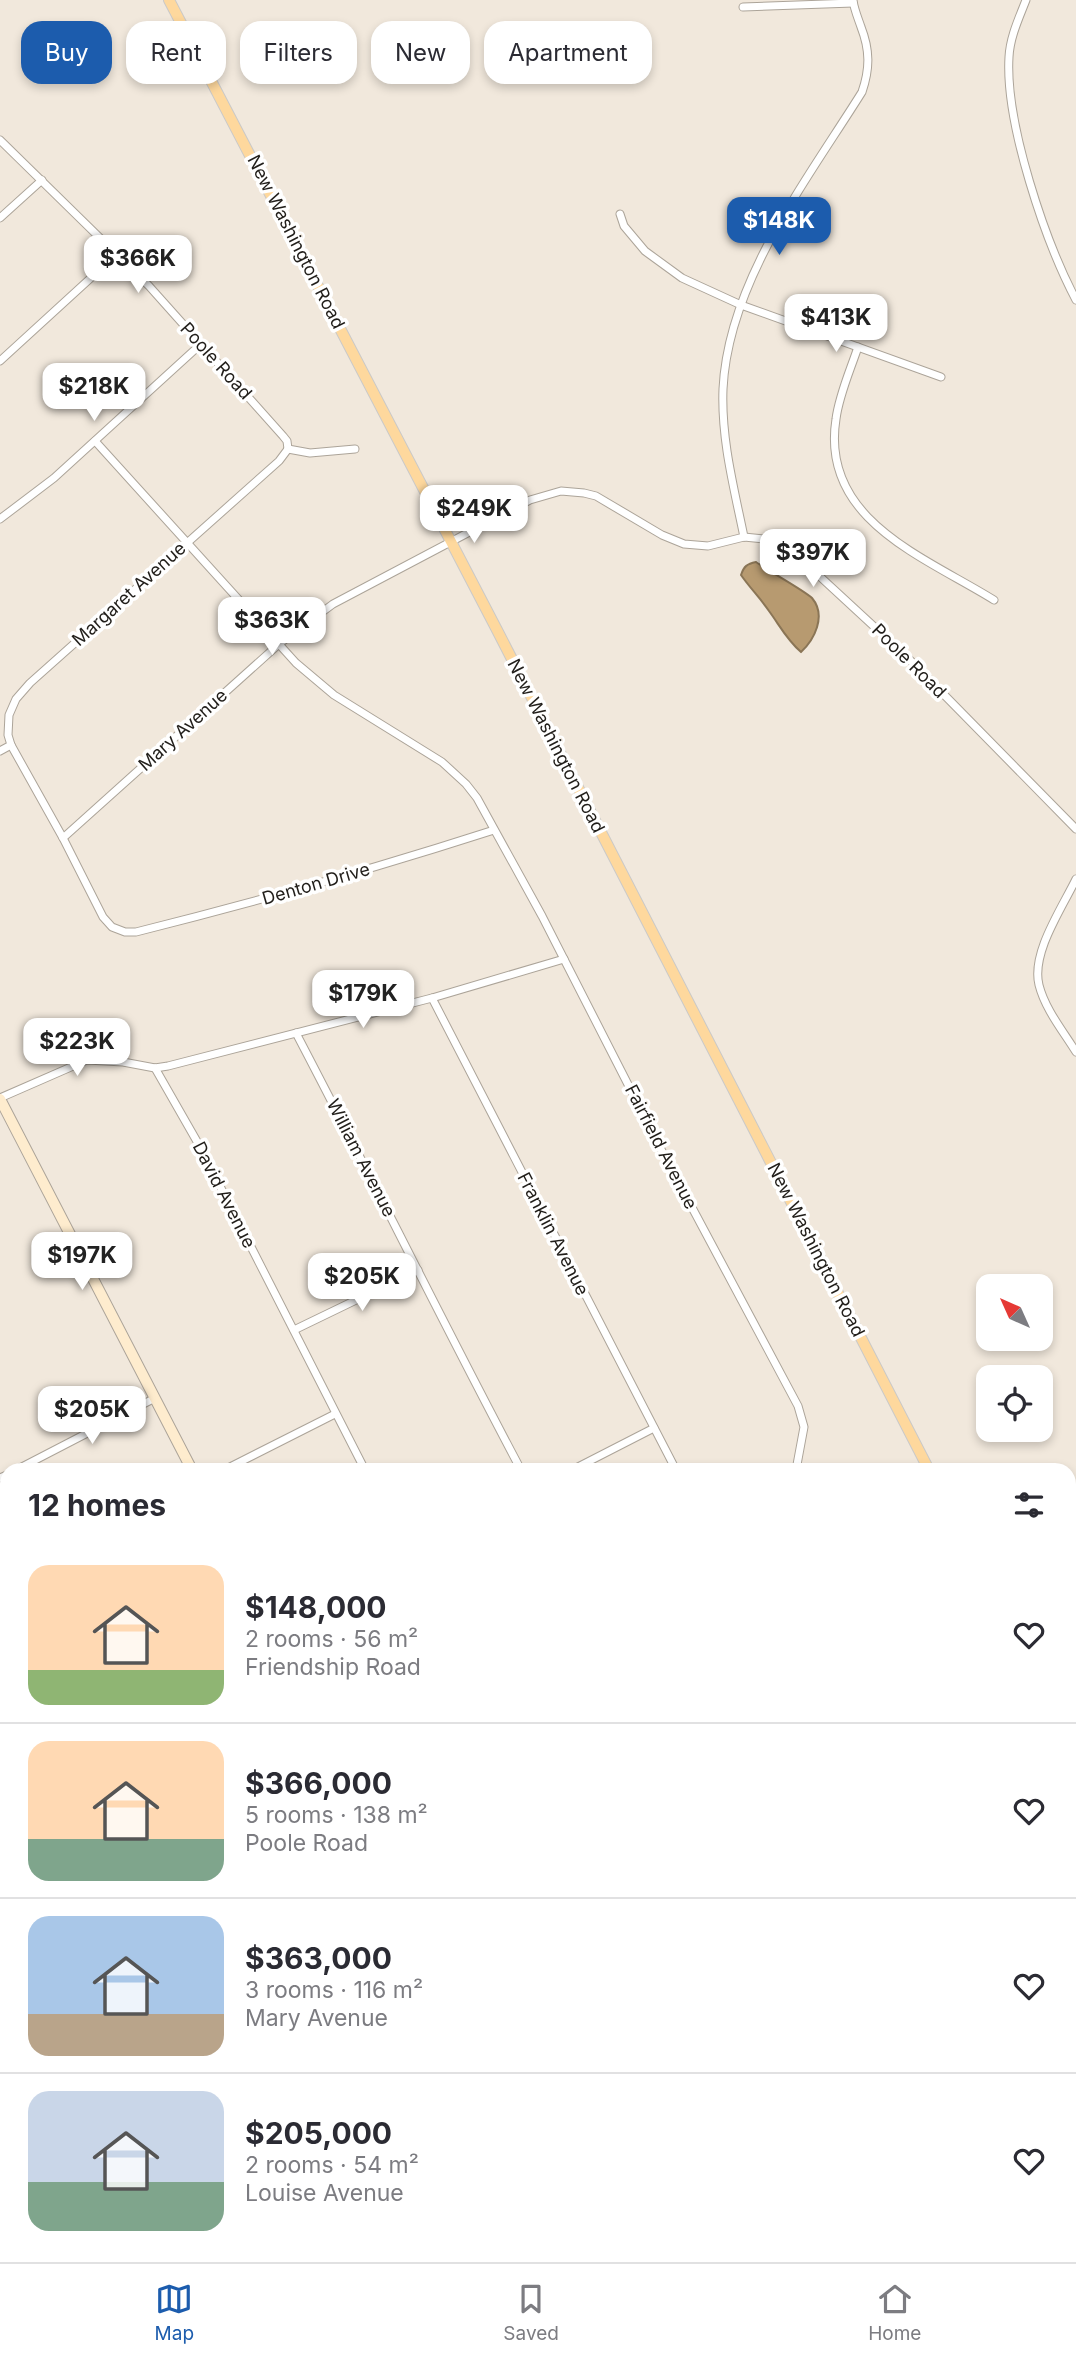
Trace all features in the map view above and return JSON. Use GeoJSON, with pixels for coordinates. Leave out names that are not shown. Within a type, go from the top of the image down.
{"type":"FeatureCollection","features":[{"type":"Feature","properties":{"kind":"main road","name":"New Washington Road"},"geometry":{"type":"LineString","coordinates":[[169,0],[181,21]]}},
{"type":"Feature","properties":{"kind":"main road","name":"New Washington Road"},"geometry":{"type":"LineString","coordinates":[[175,0],[182,21]]}},
{"type":"Feature","properties":{"kind":"main road","name":"New Washington Road"},"geometry":{"type":"LineString","coordinates":[[214,84],[925,1463]]}},
{"type":"Feature","properties":{"kind":"main road"},"geometry":{"type":"LineString","coordinates":[[0,1099],[188,1463]]}},
{"type":"Feature","properties":{"kind":"street"},"geometry":{"type":"LineString","coordinates":[[1026,0],[1009,54],[1012,102],[1019,141],[1052,247],[1076,300]]}},
{"type":"Feature","properties":{"kind":"street"},"geometry":{"type":"LineString","coordinates":[[743,7],[853,2],[866,43],[869,67],[864,85],[774,235],[741,305],[725,366],[723,409],[728,460],[744,537]]}},
{"type":"Feature","properties":{"kind":"street","name":"Poole Road"},"geometry":{"type":"LineString","coordinates":[[0,140],[117,254],[201,344],[283,436],[288,449]]}},
{"type":"Feature","properties":{"kind":"street"},"geometry":{"type":"LineString","coordinates":[[0,218],[41,180]]}},
{"type":"Feature","properties":{"kind":"street"},"geometry":{"type":"LineString","coordinates":[[620,214],[624,226],[634,239],[658,262],[682,278],[741,305],[941,377]]}},
{"type":"Feature","properties":{"kind":"street"},"geometry":{"type":"LineString","coordinates":[[0,361],[117,254]]}},
{"type":"Feature","properties":{"kind":"street"},"geometry":{"type":"LineString","coordinates":[[0,519],[54,478],[201,344]]}},
{"type":"Feature","properties":{"kind":"street"},"geometry":{"type":"LineString","coordinates":[[858,347],[839,406],[835,428],[837,458],[846,488],[863,514],[888,536],[994,600]]}},
{"type":"Feature","properties":{"kind":"street","name":"Fairfield Avenue"},"geometry":{"type":"LineString","coordinates":[[95,440],[279,644],[318,683],[454,771],[477,799],[564,959],[797,1406],[804,1427],[797,1463]]}},
{"type":"Feature","properties":{"kind":"street"},"geometry":{"type":"LineString","coordinates":[[288,449],[310,453],[355,449]]}},
{"type":"Feature","properties":{"kind":"street","name":"Margaret Avenue"},"geometry":{"type":"LineString","coordinates":[[11,745],[8,735],[9,715],[21,693],[279,461],[288,449]]}},
{"type":"Feature","properties":{"kind":"street","name":"Poole Road"},"geometry":{"type":"LineString","coordinates":[[451,541],[530,500],[561,491],[596,496],[662,535],[691,546],[716,545],[744,537],[765,538],[785,548],[815,572],[907,657],[1076,829]]}},
{"type":"Feature","properties":{"kind":"street","name":"Mary Avenue"},"geometry":{"type":"LineString","coordinates":[[63,838],[279,644],[333,604],[451,541]]}},
{"type":"Feature","properties":{"kind":"street"},"geometry":{"type":"LineString","coordinates":[[0,751],[11,745],[63,838]]}},
{"type":"Feature","properties":{"kind":"street","name":"Denton Drive"},"geometry":{"type":"LineString","coordinates":[[63,838],[103,917],[112,928],[136,932],[401,860],[494,830]]}},
{"type":"Feature","properties":{"kind":"street"},"geometry":{"type":"LineString","coordinates":[[1076,879],[1042,950],[1038,976],[1049,1008],[1076,1052]]}},
{"type":"Feature","properties":{"kind":"street"},"geometry":{"type":"LineString","coordinates":[[0,1099],[87,1060],[123,1062],[155,1068],[194,1061],[432,998],[564,959]]}},
{"type":"Feature","properties":{"kind":"street","name":"Franklin Avenue"},"geometry":{"type":"LineString","coordinates":[[432,998],[672,1463]]}},
{"type":"Feature","properties":{"kind":"street","name":"William Avenue"},"geometry":{"type":"LineString","coordinates":[[296,1033],[463,1363],[517,1463]]}},
{"type":"Feature","properties":{"kind":"street","name":"David Avenue"},"geometry":{"type":"LineString","coordinates":[[155,1068],[199,1145],[361,1463]]}},
{"type":"Feature","properties":{"kind":"street"},"geometry":{"type":"LineString","coordinates":[[294,1330],[418,1270]]}},
{"type":"Feature","properties":{"kind":"street"},"geometry":{"type":"LineString","coordinates":[[30,1463],[155,1398]]}},
{"type":"Feature","properties":{"kind":"street"},"geometry":{"type":"LineString","coordinates":[[238,1463],[335,1414]]}},
{"type":"Feature","properties":{"kind":"street"},"geometry":{"type":"LineString","coordinates":[[586,1463],[654,1428]]}},
{"type":"Feature","properties":{"kind":"shaded area"},"geometry":{"type":"Polygon","coordinates":[[[756,562],[808,595],[816,605],[819,620],[817,627],[801,652],[741,575],[746,566],[756,562]]]}}]}
